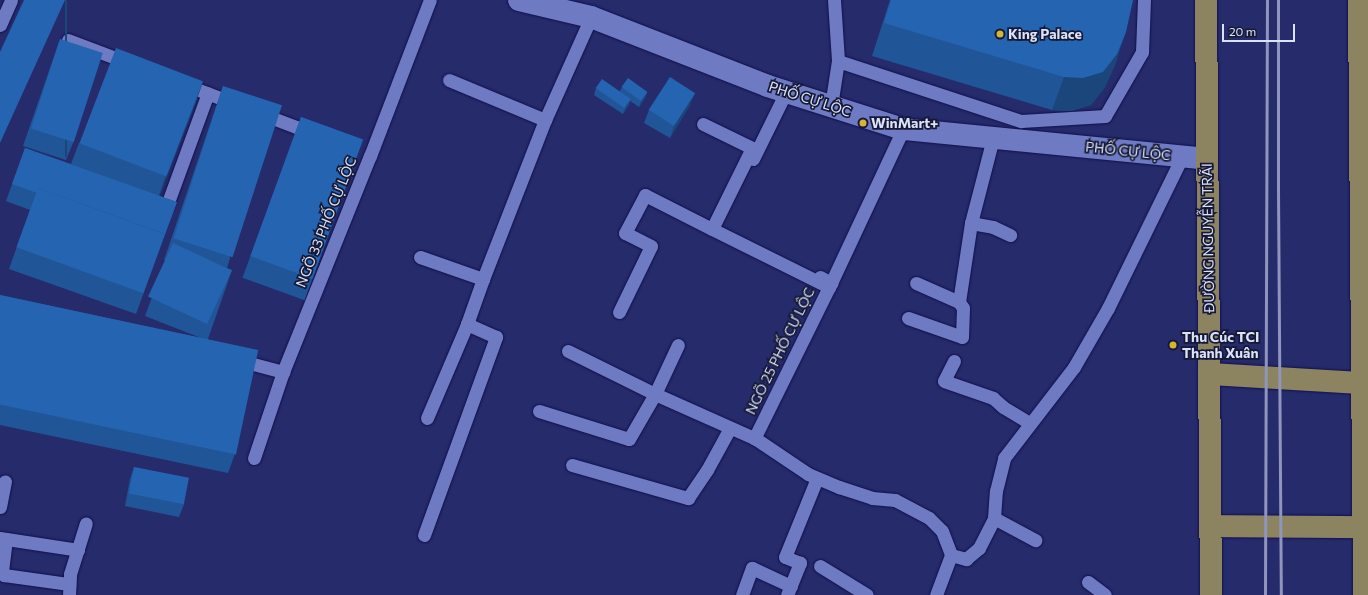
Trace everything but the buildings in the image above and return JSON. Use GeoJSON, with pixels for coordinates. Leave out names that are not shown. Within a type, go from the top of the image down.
{"type":"FeatureCollection","features":[{"type":"Feature","properties":{"kind":"main road","name":"ĐƯỜNG NGUYỄN TRÃI"},"geometry":{"type":"LineString","coordinates":[[1206,0],[1211,595]]}},
{"type":"Feature","properties":{"kind":"main road"},"geometry":{"type":"LineString","coordinates":[[1360,0],[1364,267],[1362,383],[1363,527],[1366,550],[1364,595]]}},
{"type":"Feature","properties":{"kind":"main road"},"geometry":{"type":"LineString","coordinates":[[1209,374],[1362,383]]}},
{"type":"Feature","properties":{"kind":"main road"},"geometry":{"type":"LineString","coordinates":[[1210,526],[1363,527]]}},
{"type":"Feature","properties":{"kind":"street","name":"PHỐ CỰ LỘC"},"geometry":{"type":"LineString","coordinates":[[519,0],[549,3],[591,17],[786,92],[903,129],[1207,159]]}},
{"type":"Feature","properties":{"kind":"lane"},"geometry":{"type":"LineString","coordinates":[[0,25],[11,0]]}},
{"type":"Feature","properties":{"kind":"lane","name":"NGÕ 33 PHỐ CỰ LỘC"},"geometry":{"type":"LineString","coordinates":[[254,458],[283,372],[365,153],[430,0]]}},
{"type":"Feature","properties":{"kind":"lane"},"geometry":{"type":"LineString","coordinates":[[831,106],[838,61],[834,0]]}},
{"type":"Feature","properties":{"kind":"lane"},"geometry":{"type":"LineString","coordinates":[[838,61],[1021,121],[1105,116],[1142,52],[1144,0]]}},
{"type":"Feature","properties":{"kind":"lane"},"geometry":{"type":"LineString","coordinates":[[427,418],[467,324],[545,120],[591,17]]}},
{"type":"Feature","properties":{"kind":"lane"},"geometry":{"type":"LineString","coordinates":[[68,40],[142,68]]}},
{"type":"Feature","properties":{"kind":"lane"},"geometry":{"type":"LineString","coordinates":[[171,79],[324,137]]}},
{"type":"Feature","properties":{"kind":"lane"},"geometry":{"type":"LineString","coordinates":[[449,80],[545,120]]}},
{"type":"Feature","properties":{"kind":"lane"},"geometry":{"type":"LineString","coordinates":[[716,228],[786,92]]}},
{"type":"Feature","properties":{"kind":"lane"},"geometry":{"type":"LineString","coordinates":[[167,205],[208,93]]}},
{"type":"Feature","properties":{"kind":"lane"},"geometry":{"type":"LineString","coordinates":[[703,124],[752,148],[716,228]]}},
{"type":"Feature","properties":{"kind":"lane"},"geometry":{"type":"LineString","coordinates":[[620,312],[652,246],[625,233],[645,195],[831,283],[903,129]]}},
{"type":"Feature","properties":{"kind":"lane"},"geometry":{"type":"LineString","coordinates":[[959,302],[971,223],[993,138]]}},
{"type":"Feature","properties":{"kind":"lane"},"geometry":{"type":"LineString","coordinates":[[951,555],[966,559],[979,548],[994,518],[996,491],[1004,458],[1074,368],[1108,308],[1182,157]]}},
{"type":"Feature","properties":{"kind":"lane"},"geometry":{"type":"LineString","coordinates":[[971,223],[993,227],[1010,235]]}},
{"type":"Feature","properties":{"kind":"lane","name":"NGÕ 25 PHỐ CỰ LỘC"},"geometry":{"type":"LineString","coordinates":[[716,228],[829,287],[754,439]]}},
{"type":"Feature","properties":{"kind":"lane"},"geometry":{"type":"LineString","coordinates":[[420,257],[483,279]]}},
{"type":"Feature","properties":{"kind":"lane"},"geometry":{"type":"LineString","coordinates":[[908,318],[962,337],[963,308],[959,302],[916,283]]}},
{"type":"Feature","properties":{"kind":"lane"},"geometry":{"type":"LineString","coordinates":[[424,535],[496,338],[467,324]]}},
{"type":"Feature","properties":{"kind":"lane"},"geometry":{"type":"LineString","coordinates":[[539,411],[629,439],[655,394],[678,345]]}},
{"type":"Feature","properties":{"kind":"lane"},"geometry":{"type":"LineString","coordinates":[[568,351],[655,394],[754,439],[781,458],[817,478],[839,488],[872,498],[895,500],[929,518],[942,531],[951,555],[936,595]]}},
{"type":"Feature","properties":{"kind":"lane"},"geometry":{"type":"LineString","coordinates":[[222,356],[283,372]]}},
{"type":"Feature","properties":{"kind":"lane"},"geometry":{"type":"LineString","coordinates":[[954,361],[944,381],[993,398],[1030,423]]}},
{"type":"Feature","properties":{"kind":"lane"},"geometry":{"type":"LineString","coordinates":[[572,465],[688,498],[707,470],[730,428]]}},
{"type":"Feature","properties":{"kind":"lane"},"geometry":{"type":"LineString","coordinates":[[742,595],[752,568],[789,590],[800,563],[785,557],[817,478]]}},
{"type":"Feature","properties":{"kind":"lane"},"geometry":{"type":"LineString","coordinates":[[0,507],[5,481]]}},
{"type":"Feature","properties":{"kind":"lane"},"geometry":{"type":"LineString","coordinates":[[994,518],[1035,540]]}},
{"type":"Feature","properties":{"kind":"lane"},"geometry":{"type":"LineString","coordinates":[[78,550],[3,538],[2,572],[4,575],[69,590],[70,574],[78,550],[86,522]]}},
{"type":"Feature","properties":{"kind":"lane"},"geometry":{"type":"LineString","coordinates":[[820,566],[867,595]]}},
{"type":"Feature","properties":{"kind":"lane"},"geometry":{"type":"LineString","coordinates":[[1088,582],[1105,595]]}},
{"type":"Feature","properties":{"kind":"railway"},"geometry":{"type":"LineString","coordinates":[[1265,595],[1267,0]]}},
{"type":"Feature","properties":{"kind":"railway"},"geometry":{"type":"LineString","coordinates":[[1278,0],[1281,595]]}},
{"type":"Feature","properties":{"kind":"place","name":"King Palace"},"geometry":{"type":"Point","coordinates":[1000,34]}},
{"type":"Feature","properties":{"kind":"place","name":"WinMart+"},"geometry":{"type":"Point","coordinates":[863,123]}},
{"type":"Feature","properties":{"kind":"place","name":"Thu Cúc TCI Thanh Xuân"},"geometry":{"type":"Point","coordinates":[1173,345]}}]}
